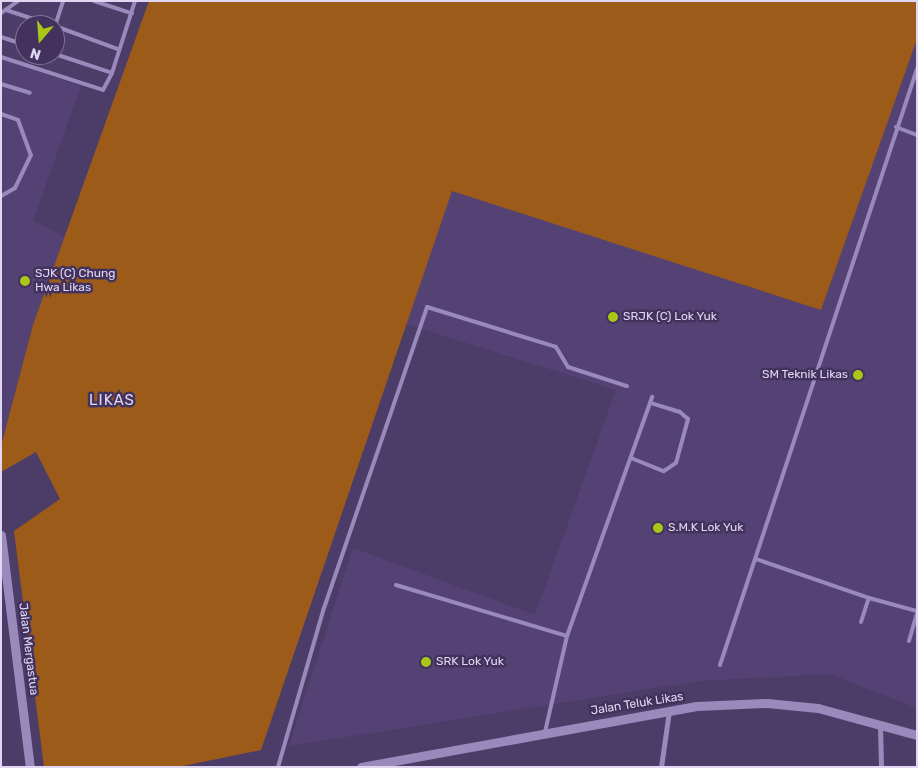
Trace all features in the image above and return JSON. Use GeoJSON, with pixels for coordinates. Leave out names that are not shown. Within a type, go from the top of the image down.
{"type":"FeatureCollection","features":[{"type":"Feature","properties":{"kind":"street","name":"Jalan Mergastua"},"geometry":{"type":"LineString","coordinates":[[1,534],[30,767]]}},
{"type":"Feature","properties":{"kind":"street","name":"Jalan Teluk Likas"},"geometry":{"type":"LineString","coordinates":[[361,767],[545,732],[669,711],[767,703],[836,711],[917,735]]}},
{"type":"Feature","properties":{"kind":"street"},"geometry":{"type":"LineString","coordinates":[[661,767],[669,711]]}},
{"type":"Feature","properties":{"kind":"street"},"geometry":{"type":"LineString","coordinates":[[880,723],[882,767]]}},
{"type":"Feature","properties":{"kind":"lane"},"geometry":{"type":"LineString","coordinates":[[1,13],[18,1]]}},
{"type":"Feature","properties":{"kind":"lane"},"geometry":{"type":"LineString","coordinates":[[58,15],[63,1]]}},
{"type":"Feature","properties":{"kind":"lane"},"geometry":{"type":"LineString","coordinates":[[94,1],[132,14]]}},
{"type":"Feature","properties":{"kind":"lane"},"geometry":{"type":"LineString","coordinates":[[1,57],[103,90],[112,73],[118,49],[132,14],[135,1]]}},
{"type":"Feature","properties":{"kind":"lane"},"geometry":{"type":"LineString","coordinates":[[6,10],[21,15]]}},
{"type":"Feature","properties":{"kind":"lane"},"geometry":{"type":"LineString","coordinates":[[65,30],[118,49]]}},
{"type":"Feature","properties":{"kind":"lane"},"geometry":{"type":"LineString","coordinates":[[1,37],[15,41]]}},
{"type":"Feature","properties":{"kind":"lane"},"geometry":{"type":"LineString","coordinates":[[65,57],[112,73]]}},
{"type":"Feature","properties":{"kind":"lane"},"geometry":{"type":"LineString","coordinates":[[720,665],[896,127],[917,69]]}},
{"type":"Feature","properties":{"kind":"lane"},"geometry":{"type":"LineString","coordinates":[[1,84],[30,92]]}},
{"type":"Feature","properties":{"kind":"lane"},"geometry":{"type":"LineString","coordinates":[[1,114],[18,120],[31,155],[15,188],[1,196]]}},
{"type":"Feature","properties":{"kind":"lane"},"geometry":{"type":"LineString","coordinates":[[896,127],[917,135]]}},
{"type":"Feature","properties":{"kind":"lane"},"geometry":{"type":"LineString","coordinates":[[278,767],[323,611],[427,307],[556,346],[568,367],[626,386]]}},
{"type":"Feature","properties":{"kind":"lane"},"geometry":{"type":"LineString","coordinates":[[545,732],[567,636],[652,397]]}},
{"type":"Feature","properties":{"kind":"lane"},"geometry":{"type":"LineString","coordinates":[[631,458],[664,471],[676,463],[688,420],[680,412],[650,403]]}},
{"type":"Feature","properties":{"kind":"lane"},"geometry":{"type":"LineString","coordinates":[[756,559],[869,598],[917,612],[909,641]]}},
{"type":"Feature","properties":{"kind":"lane"},"geometry":{"type":"LineString","coordinates":[[396,585],[567,636]]}},
{"type":"Feature","properties":{"kind":"lane"},"geometry":{"type":"LineString","coordinates":[[861,622],[869,598]]}},
{"type":"Feature","properties":{"kind":"shaded area"},"geometry":{"type":"Polygon","coordinates":[[[149,1],[917,1],[917,39],[821,310],[452,191],[261,750],[178,767],[44,767],[14,531],[60,499],[36,452],[1,472],[1,446],[33,325],[149,1]]]}},
{"type":"Feature","properties":{"kind":"shaded area"},"geometry":{"type":"Polygon","coordinates":[[[917,39],[917,708],[830,674],[700,681],[289,746],[353,548],[535,615],[616,390],[406,324],[452,190],[821,310],[917,39]]]}},
{"type":"Feature","properties":{"kind":"shaded area","name":"SJK (C) Chung Hwa Likas"},"geometry":{"type":"Polygon","coordinates":[[[1,59],[81,86],[33,221],[65,237],[33,325],[1,446],[1,59]]]}},
{"type":"Feature","properties":{"kind":"place","name":"SJK (C) Chung Hwa Likas"},"geometry":{"type":"Point","coordinates":[25,281]}},
{"type":"Feature","properties":{"kind":"place","name":"SRJK (C) Lok Yuk"},"geometry":{"type":"Point","coordinates":[613,317]}},
{"type":"Feature","properties":{"kind":"place","name":"SM Teknik Likas"},"geometry":{"type":"Point","coordinates":[858,375]}},
{"type":"Feature","properties":{"kind":"place","name":"S.M.K Lok Yuk"},"geometry":{"type":"Point","coordinates":[658,528]}},
{"type":"Feature","properties":{"kind":"place","name":"SRK Lok Yuk"},"geometry":{"type":"Point","coordinates":[426,662]}},
{"type":"Feature","properties":{"kind":"district","name":"LIKAS"},"geometry":{"type":"Point","coordinates":[112,401]}}]}
